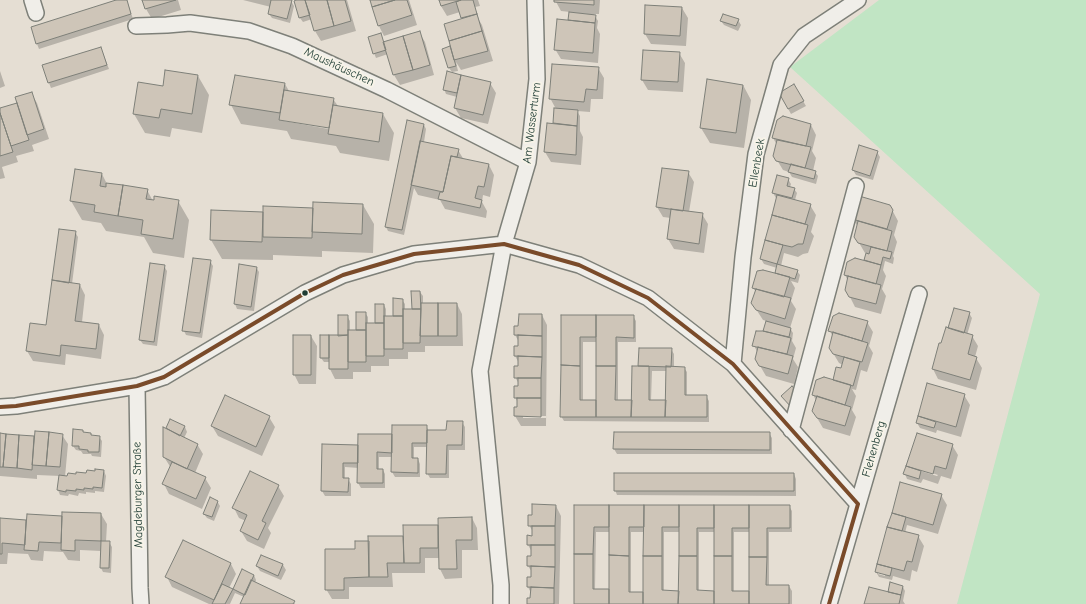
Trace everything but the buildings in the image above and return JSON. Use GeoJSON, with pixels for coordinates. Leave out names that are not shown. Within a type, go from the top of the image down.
{"type":"FeatureCollection","features":[{"type":"Feature","properties":{"kind":"street","name":"Am Wasserturm"},"geometry":{"type":"LineString","coordinates":[[501,604],[501,585],[480,371],[504,244],[528,162],[537,79],[535,0]]}},
{"type":"Feature","properties":{"kind":"street","name":"Ellenbeek"},"geometry":{"type":"LineString","coordinates":[[733,364],[743,257],[756,154],[781,65],[804,36],[858,0]]}},
{"type":"Feature","properties":{"kind":"street","name":"Maushäuschen"},"geometry":{"type":"LineString","coordinates":[[136,26],[190,23],[249,31],[292,46],[387,90],[528,162]]}},
{"type":"Feature","properties":{"kind":"street"},"geometry":{"type":"LineString","coordinates":[[791,430],[856,186]]}},
{"type":"Feature","properties":{"kind":"street"},"geometry":{"type":"LineString","coordinates":[[0,407],[16,406],[136,386],[164,377],[305,293],[343,275],[414,254],[504,244],[579,265],[648,298],[733,364],[858,504]]}},
{"type":"Feature","properties":{"kind":"street","name":"Flehenberg"},"geometry":{"type":"LineString","coordinates":[[829,604],[919,294]]}},
{"type":"Feature","properties":{"kind":"street","name":"Magdeburger Straße"},"geometry":{"type":"LineString","coordinates":[[136,386],[141,604]]}},
{"type":"Feature","properties":{"kind":"green space"},"geometry":{"type":"Polygon","coordinates":[[[879,0],[1086,0],[1086,604],[957,604],[1040,294],[790,67],[879,0]]]}},
{"type":"Feature","properties":{"kind":"transit line"},"geometry":{"type":"LineString","coordinates":[[0,407],[16,406],[137,386],[164,377],[305,293],[343,275],[414,254],[504,244],[579,265],[648,298],[733,364],[858,504]]}},
{"type":"Feature","properties":{"kind":"transit line"},"geometry":{"type":"LineString","coordinates":[[829,604],[858,504]]}}]}
